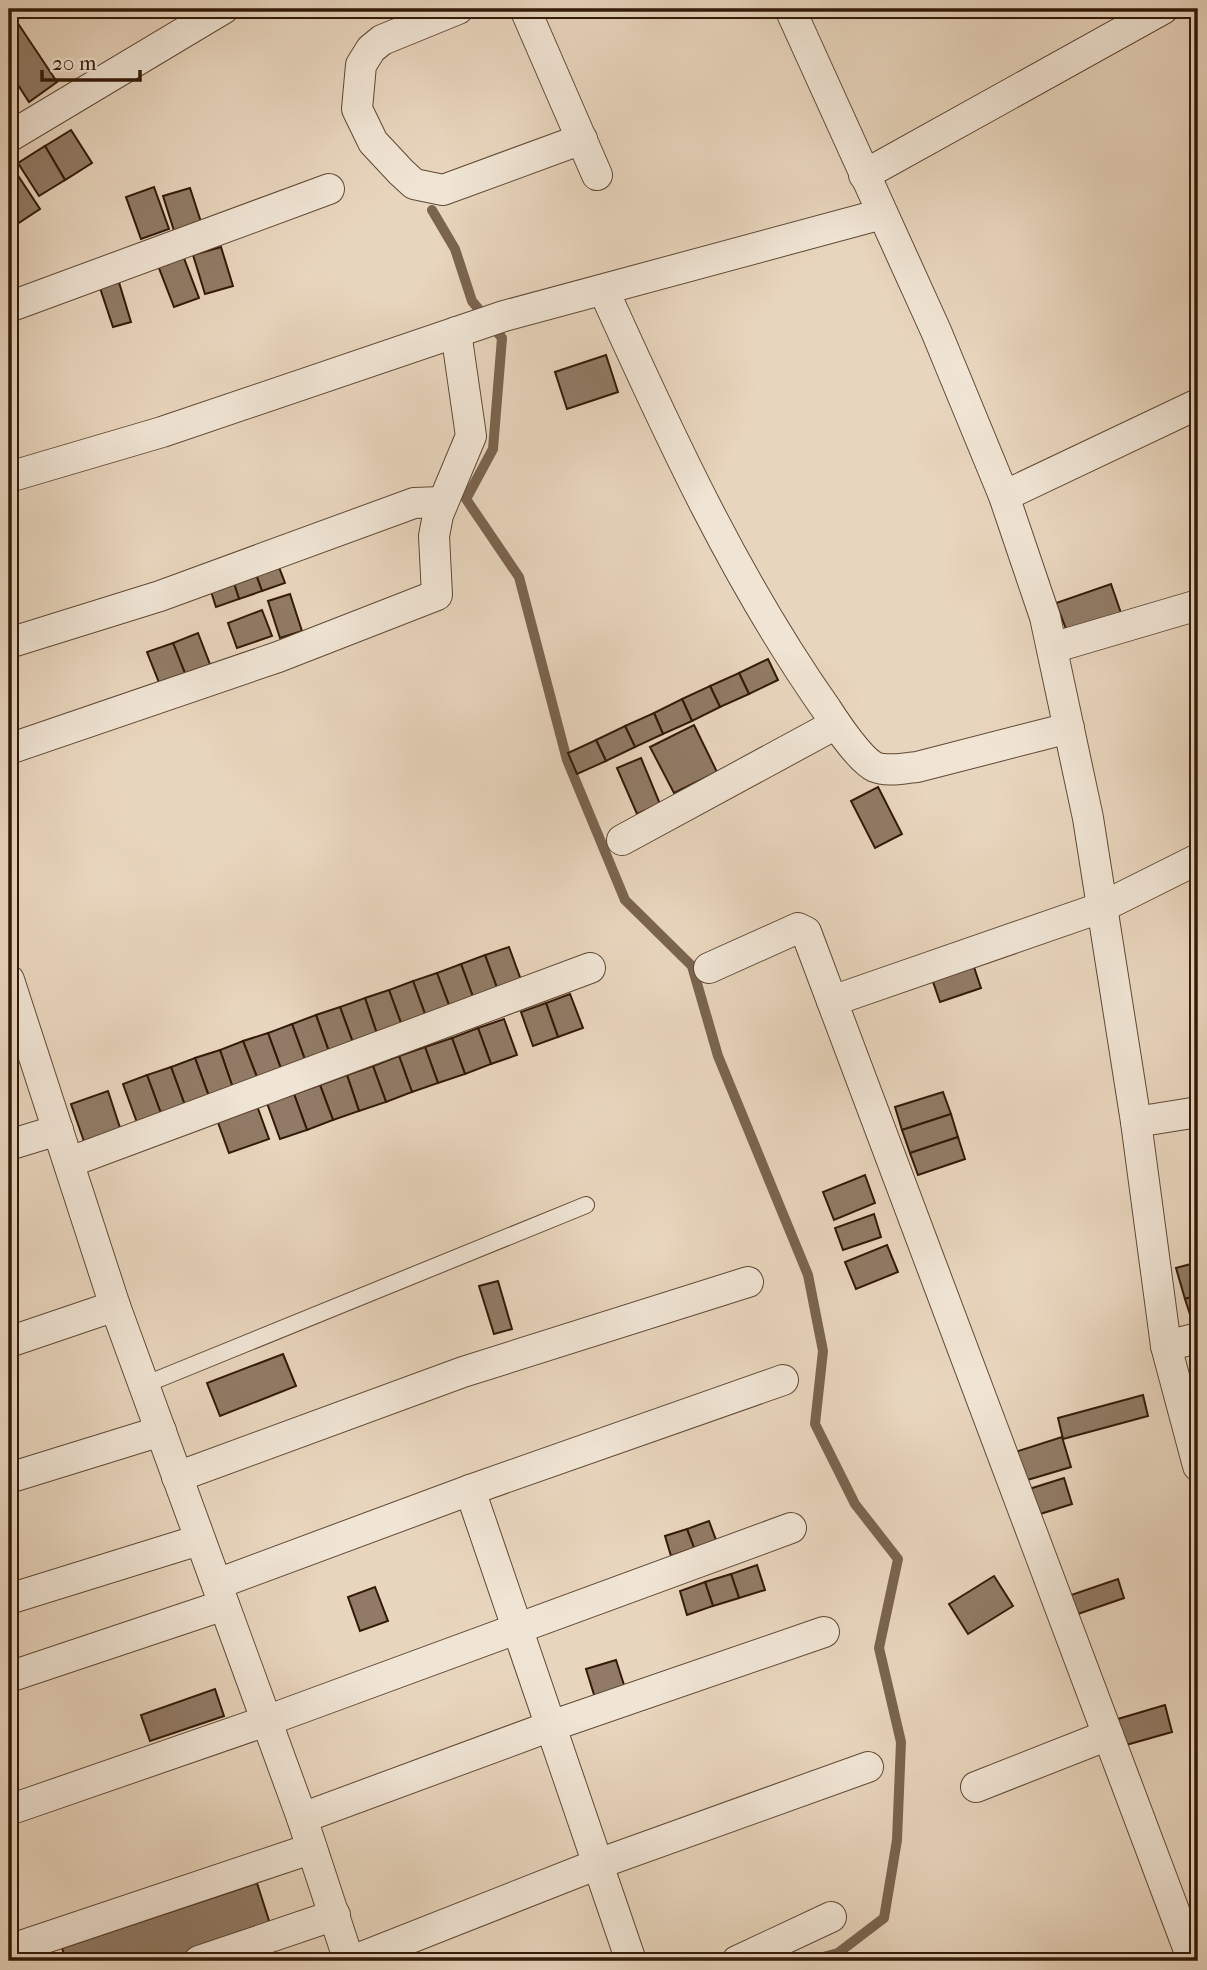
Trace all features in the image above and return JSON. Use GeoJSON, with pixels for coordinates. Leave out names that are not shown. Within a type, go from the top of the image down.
{"type":"FeatureCollection","features":[{"type":"Feature","properties":{"kind":"street"},"geometry":{"type":"LineString","coordinates":[[9,137],[223,9]]}},
{"type":"Feature","properties":{"kind":"street"},"geometry":{"type":"LineString","coordinates":[[458,9],[382,40],[371,49],[361,65],[357,109],[373,142],[401,172],[414,184],[443,190],[582,139]]}},
{"type":"Feature","properties":{"kind":"street"},"geometry":{"type":"LineString","coordinates":[[525,9],[597,175]]}},
{"type":"Feature","properties":{"kind":"street"},"geometry":{"type":"LineString","coordinates":[[790,9],[936,331],[1004,496],[1052,648],[1088,818],[1100,908],[1136,1122],[1166,1346],[1198,1466]]}},
{"type":"Feature","properties":{"kind":"street"},"geometry":{"type":"LineString","coordinates":[[864,175],[1163,9]]}},
{"type":"Feature","properties":{"kind":"street"},"geometry":{"type":"LineString","coordinates":[[9,307],[329,189]]}},
{"type":"Feature","properties":{"kind":"street"},"geometry":{"type":"LineString","coordinates":[[9,477],[162,432],[504,316],[882,214]]}},
{"type":"Feature","properties":{"kind":"street"},"geometry":{"type":"LineString","coordinates":[[604,291],[650,393],[782,647],[836,724],[873,766],[892,770],[917,767],[1069,728]]}},
{"type":"Feature","properties":{"kind":"street"},"geometry":{"type":"LineString","coordinates":[[9,749],[278,657],[437,595],[434,536],[441,502],[471,436],[463,330]]}},
{"type":"Feature","properties":{"kind":"street"},"geometry":{"type":"LineString","coordinates":[[1004,496],[1198,404]]}},
{"type":"Feature","properties":{"kind":"street"},"geometry":{"type":"LineString","coordinates":[[9,643],[160,596],[414,503],[441,502]]}},
{"type":"Feature","properties":{"kind":"street"},"geometry":{"type":"LineString","coordinates":[[1052,648],[1198,605]]}},
{"type":"Feature","properties":{"kind":"street"},"geometry":{"type":"LineString","coordinates":[[622,840],[836,724]]}},
{"type":"Feature","properties":{"kind":"street"},"geometry":{"type":"LineString","coordinates":[[832,1001],[1100,908],[1198,859]]}},
{"type":"Feature","properties":{"kind":"street"},"geometry":{"type":"LineString","coordinates":[[709,968],[803,928],[1193,1961]]}},
{"type":"Feature","properties":{"kind":"street"},"geometry":{"type":"LineString","coordinates":[[70,1162],[590,968]]}},
{"type":"Feature","properties":{"kind":"street"},"geometry":{"type":"LineString","coordinates":[[10,988],[70,1162],[115,1306],[302,1818],[310,1849],[351,1961],[598,1864],[868,1767]]}},
{"type":"Feature","properties":{"kind":"street"},"geometry":{"type":"LineString","coordinates":[[1136,1122],[1198,1112]]}},
{"type":"Feature","properties":{"kind":"street"},"geometry":{"type":"LineString","coordinates":[[9,1145],[58,1130]]}},
{"type":"Feature","properties":{"kind":"street"},"geometry":{"type":"LineString","coordinates":[[177,1477],[463,1372],[748,1282]]}},
{"type":"Feature","properties":{"kind":"street"},"geometry":{"type":"LineString","coordinates":[[9,1342],[115,1306]]}},
{"type":"Feature","properties":{"kind":"street"},"geometry":{"type":"LineString","coordinates":[[1166,1346],[1198,1338]]}},
{"type":"Feature","properties":{"kind":"street"},"geometry":{"type":"LineString","coordinates":[[9,1677],[221,1595],[470,1490],[783,1380]]}},
{"type":"Feature","properties":{"kind":"street"},"geometry":{"type":"LineString","coordinates":[[9,1478],[161,1431]]}},
{"type":"Feature","properties":{"kind":"street"},"geometry":{"type":"LineString","coordinates":[[470,1490],[631,1961]]}},
{"type":"Feature","properties":{"kind":"street"},"geometry":{"type":"LineString","coordinates":[[9,1810],[266,1721],[791,1528]]}},
{"type":"Feature","properties":{"kind":"street"},"geometry":{"type":"LineString","coordinates":[[9,1599],[199,1540]]}},
{"type":"Feature","properties":{"kind":"street"},"geometry":{"type":"LineString","coordinates":[[302,1818],[551,1726],[824,1632]]}},
{"type":"Feature","properties":{"kind":"street"},"geometry":{"type":"LineString","coordinates":[[976,1787],[1108,1735]]}},
{"type":"Feature","properties":{"kind":"street"},"geometry":{"type":"LineString","coordinates":[[9,1950],[310,1849]]}},
{"type":"Feature","properties":{"kind":"street"},"geometry":{"type":"LineString","coordinates":[[199,1961],[335,1915]]}},
{"type":"Feature","properties":{"kind":"street"},"geometry":{"type":"LineString","coordinates":[[737,1961],[831,1917]]}},
{"type":"Feature","properties":{"kind":"lane"},"geometry":{"type":"LineString","coordinates":[[144,1385],[586,1205]]}},
{"type":"Feature","properties":{"kind":"building"},"geometry":{"type":"Polygon","coordinates":[[[17,22],[57,82],[29,102],[18,85],[9,91],[9,28],[17,22]]]}},
{"type":"Feature","properties":{"kind":"building"},"geometry":{"type":"Polygon","coordinates":[[[71,130],[92,163],[65,180],[45,146],[71,130]]]}},
{"type":"Feature","properties":{"kind":"building"},"geometry":{"type":"Polygon","coordinates":[[[45,146],[65,180],[39,196],[18,163],[45,146]]]}},
{"type":"Feature","properties":{"kind":"building"},"geometry":{"type":"Polygon","coordinates":[[[9,162],[40,209],[11,228],[9,225],[9,162]]]}},
{"type":"Feature","properties":{"kind":"building"},"geometry":{"type":"Polygon","coordinates":[[[154,187],[169,229],[141,239],[126,197],[154,187]]]}},
{"type":"Feature","properties":{"kind":"building"},"geometry":{"type":"Polygon","coordinates":[[[190,188],[203,228],[176,237],[163,196],[190,188]]]}},
{"type":"Feature","properties":{"kind":"building"},"geometry":{"type":"Polygon","coordinates":[[[221,247],[233,286],[205,294],[193,255],[221,247]]]}},
{"type":"Feature","properties":{"kind":"building"},"geometry":{"type":"Polygon","coordinates":[[[182,253],[199,298],[174,307],[157,263],[182,253]]]}},
{"type":"Feature","properties":{"kind":"building"},"geometry":{"type":"Polygon","coordinates":[[[118,279],[131,322],[113,327],[99,285],[118,279]]]}},
{"type":"Feature","properties":{"kind":"building"},"geometry":{"type":"Polygon","coordinates":[[[606,355],[618,392],[567,409],[555,372],[606,355]]]}},
{"type":"Feature","properties":{"kind":"building"},"geometry":{"type":"Polygon","coordinates":[[[277,562],[285,583],[262,591],[254,569],[277,562]]]}},
{"type":"Feature","properties":{"kind":"building"},"geometry":{"type":"Polygon","coordinates":[[[254,569],[262,591],[239,599],[232,577],[254,569]]]}},
{"type":"Feature","properties":{"kind":"building"},"geometry":{"type":"Polygon","coordinates":[[[232,577],[239,599],[216,607],[209,585],[232,577]]]}},
{"type":"Feature","properties":{"kind":"building"},"geometry":{"type":"Polygon","coordinates":[[[1111,584],[1122,616],[1068,634],[1056,603],[1111,584]]]}},
{"type":"Feature","properties":{"kind":"building"},"geometry":{"type":"Polygon","coordinates":[[[290,594],[302,631],[280,638],[268,601],[290,594]]]}},
{"type":"Feature","properties":{"kind":"building"},"geometry":{"type":"Polygon","coordinates":[[[262,610],[272,636],[237,648],[228,623],[262,610]]]}},
{"type":"Feature","properties":{"kind":"building"},"geometry":{"type":"Polygon","coordinates":[[[198,633],[211,667],[186,676],[173,643],[198,633]]]}},
{"type":"Feature","properties":{"kind":"building"},"geometry":{"type":"Polygon","coordinates":[[[173,643],[186,676],[160,685],[147,652],[173,643]]]}},
{"type":"Feature","properties":{"kind":"building"},"geometry":{"type":"Polygon","coordinates":[[[768,659],[778,680],[749,694],[739,673],[768,659]]]}},
{"type":"Feature","properties":{"kind":"building"},"geometry":{"type":"Polygon","coordinates":[[[739,673],[749,694],[720,707],[710,686],[739,673]]]}},
{"type":"Feature","properties":{"kind":"building"},"geometry":{"type":"Polygon","coordinates":[[[710,686],[720,707],[692,721],[682,699],[710,686]]]}},
{"type":"Feature","properties":{"kind":"building"},"geometry":{"type":"Polygon","coordinates":[[[682,699],[692,721],[663,734],[654,713],[682,699]]]}},
{"type":"Feature","properties":{"kind":"building"},"geometry":{"type":"Polygon","coordinates":[[[654,713],[663,734],[635,747],[625,726],[654,713]]]}},
{"type":"Feature","properties":{"kind":"building"},"geometry":{"type":"Polygon","coordinates":[[[694,725],[717,772],[674,793],[650,747],[694,725]]]}},
{"type":"Feature","properties":{"kind":"building"},"geometry":{"type":"Polygon","coordinates":[[[625,726],[635,747],[606,761],[596,740],[625,726]]]}},
{"type":"Feature","properties":{"kind":"building"},"geometry":{"type":"Polygon","coordinates":[[[596,740],[606,761],[577,774],[568,753],[596,740]]]}},
{"type":"Feature","properties":{"kind":"building"},"geometry":{"type":"Polygon","coordinates":[[[641,758],[660,804],[637,814],[617,768],[641,758]]]}},
{"type":"Feature","properties":{"kind":"building"},"geometry":{"type":"Polygon","coordinates":[[[878,787],[902,834],[875,848],[851,801],[878,787]]]}},
{"type":"Feature","properties":{"kind":"building"},"geometry":{"type":"Polygon","coordinates":[[[509,947],[525,991],[501,999],[485,955],[509,947]]]}},
{"type":"Feature","properties":{"kind":"building"},"geometry":{"type":"Polygon","coordinates":[[[485,955],[501,999],[477,1008],[461,964],[485,955]]]}},
{"type":"Feature","properties":{"kind":"building"},"geometry":{"type":"Polygon","coordinates":[[[972,961],[981,988],[940,1002],[931,976],[972,961]]]}},
{"type":"Feature","properties":{"kind":"building"},"geometry":{"type":"Polygon","coordinates":[[[461,964],[477,1008],[453,1016],[437,973],[461,964]]]}},
{"type":"Feature","properties":{"kind":"building"},"geometry":{"type":"Polygon","coordinates":[[[437,973],[453,1016],[429,1025],[413,981],[437,973]]]}},
{"type":"Feature","properties":{"kind":"building"},"geometry":{"type":"Polygon","coordinates":[[[413,981],[429,1025],[405,1034],[389,990],[413,981]]]}},
{"type":"Feature","properties":{"kind":"building"},"geometry":{"type":"Polygon","coordinates":[[[389,990],[405,1034],[380,1043],[365,998],[389,990]]]}},
{"type":"Feature","properties":{"kind":"building"},"geometry":{"type":"Polygon","coordinates":[[[570,994],[583,1028],[558,1037],[546,1003],[570,994]]]}},
{"type":"Feature","properties":{"kind":"building"},"geometry":{"type":"Polygon","coordinates":[[[365,998],[380,1043],[356,1051],[340,1007],[365,998]]]}},
{"type":"Feature","properties":{"kind":"building"},"geometry":{"type":"Polygon","coordinates":[[[546,1003],[558,1037],[533,1046],[521,1012],[546,1003]]]}},
{"type":"Feature","properties":{"kind":"building"},"geometry":{"type":"Polygon","coordinates":[[[340,1007],[356,1051],[332,1060],[316,1015],[340,1007]]]}},
{"type":"Feature","properties":{"kind":"building"},"geometry":{"type":"Polygon","coordinates":[[[316,1015],[332,1060],[308,1068],[292,1024],[316,1015]]]}},
{"type":"Feature","properties":{"kind":"building"},"geometry":{"type":"Polygon","coordinates":[[[504,1019],[517,1055],[491,1064],[478,1028],[504,1019]]]}},
{"type":"Feature","properties":{"kind":"building"},"geometry":{"type":"Polygon","coordinates":[[[292,1024],[308,1068],[284,1077],[268,1033],[292,1024]]]}},
{"type":"Feature","properties":{"kind":"building"},"geometry":{"type":"Polygon","coordinates":[[[478,1028],[491,1064],[465,1074],[452,1038],[478,1028]]]}},
{"type":"Feature","properties":{"kind":"building"},"geometry":{"type":"Polygon","coordinates":[[[268,1033],[284,1077],[260,1085],[243,1041],[268,1033]]]}},
{"type":"Feature","properties":{"kind":"building"},"geometry":{"type":"Polygon","coordinates":[[[452,1038],[465,1074],[438,1083],[425,1047],[452,1038]]]}},
{"type":"Feature","properties":{"kind":"building"},"geometry":{"type":"Polygon","coordinates":[[[243,1041],[260,1085],[235,1094],[220,1050],[243,1041]]]}},
{"type":"Feature","properties":{"kind":"building"},"geometry":{"type":"Polygon","coordinates":[[[425,1047],[438,1083],[412,1092],[399,1056],[425,1047]]]}},
{"type":"Feature","properties":{"kind":"building"},"geometry":{"type":"Polygon","coordinates":[[[220,1050],[235,1094],[211,1102],[195,1058],[220,1050]]]}},
{"type":"Feature","properties":{"kind":"building"},"geometry":{"type":"Polygon","coordinates":[[[399,1056],[412,1092],[386,1102],[373,1066],[399,1056]]]}},
{"type":"Feature","properties":{"kind":"building"},"geometry":{"type":"Polygon","coordinates":[[[195,1058],[211,1102],[187,1111],[171,1067],[195,1058]]]}},
{"type":"Feature","properties":{"kind":"building"},"geometry":{"type":"Polygon","coordinates":[[[373,1066],[386,1102],[359,1111],[347,1075],[373,1066]]]}},
{"type":"Feature","properties":{"kind":"building"},"geometry":{"type":"Polygon","coordinates":[[[171,1067],[187,1111],[163,1119],[147,1075],[171,1067]]]}},
{"type":"Feature","properties":{"kind":"building"},"geometry":{"type":"Polygon","coordinates":[[[147,1075],[163,1119],[139,1128],[123,1084],[147,1075]]]}},
{"type":"Feature","properties":{"kind":"building"},"geometry":{"type":"Polygon","coordinates":[[[347,1075],[359,1111],[333,1120],[320,1085],[347,1075]]]}},
{"type":"Feature","properties":{"kind":"building"},"geometry":{"type":"Polygon","coordinates":[[[9,1078],[15,1093],[9,1096],[9,1078]]]}},
{"type":"Feature","properties":{"kind":"building"},"geometry":{"type":"Polygon","coordinates":[[[320,1085],[333,1120],[307,1130],[294,1094],[320,1085]]]}},
{"type":"Feature","properties":{"kind":"building"},"geometry":{"type":"Polygon","coordinates":[[[108,1091],[122,1134],[86,1147],[71,1104],[108,1091]]]}},
{"type":"Feature","properties":{"kind":"building"},"geometry":{"type":"Polygon","coordinates":[[[943,1092],[951,1114],[902,1130],[895,1107],[943,1092]]]}},
{"type":"Feature","properties":{"kind":"building"},"geometry":{"type":"Polygon","coordinates":[[[294,1094],[307,1130],[280,1139],[267,1103],[294,1094]]]}},
{"type":"Feature","properties":{"kind":"building"},"geometry":{"type":"Polygon","coordinates":[[[256,1103],[269,1139],[229,1153],[216,1117],[256,1103]]]}},
{"type":"Feature","properties":{"kind":"building"},"geometry":{"type":"Polygon","coordinates":[[[951,1114],[958,1137],[910,1153],[902,1130],[951,1114]]]}},
{"type":"Feature","properties":{"kind":"building"},"geometry":{"type":"Polygon","coordinates":[[[958,1137],[965,1159],[918,1175],[910,1153],[958,1137]]]}},
{"type":"Feature","properties":{"kind":"building"},"geometry":{"type":"Polygon","coordinates":[[[865,1175],[875,1203],[834,1220],[823,1192],[865,1175]]]}},
{"type":"Feature","properties":{"kind":"building"},"geometry":{"type":"Polygon","coordinates":[[[874,1214],[881,1237],[843,1250],[835,1228],[874,1214]]]}},
{"type":"Feature","properties":{"kind":"building"},"geometry":{"type":"Polygon","coordinates":[[[887,1245],[898,1272],[856,1289],[845,1262],[887,1245]]]}},
{"type":"Feature","properties":{"kind":"building"},"geometry":{"type":"Polygon","coordinates":[[[1198,1262],[1198,1295],[1185,1299],[1176,1268],[1198,1262]]]}},
{"type":"Feature","properties":{"kind":"building"},"geometry":{"type":"Polygon","coordinates":[[[498,1281],[512,1329],[494,1334],[479,1286],[498,1281]]]}},
{"type":"Feature","properties":{"kind":"building"},"geometry":{"type":"Polygon","coordinates":[[[1198,1295],[1198,1329],[1195,1330],[1185,1299],[1198,1295]]]}},
{"type":"Feature","properties":{"kind":"building"},"geometry":{"type":"Polygon","coordinates":[[[283,1354],[296,1386],[220,1416],[207,1383],[283,1354]]]}},
{"type":"Feature","properties":{"kind":"building"},"geometry":{"type":"Polygon","coordinates":[[[1143,1395],[1148,1416],[1063,1439],[1058,1418],[1143,1395]]]}},
{"type":"Feature","properties":{"kind":"building"},"geometry":{"type":"Polygon","coordinates":[[[1062,1437],[1071,1467],[1024,1481],[1015,1452],[1062,1437]]]}},
{"type":"Feature","properties":{"kind":"building"},"geometry":{"type":"Polygon","coordinates":[[[1064,1478],[1072,1504],[1034,1516],[1026,1490],[1064,1478]]]}},
{"type":"Feature","properties":{"kind":"building"},"geometry":{"type":"Polygon","coordinates":[[[709,1521],[716,1540],[694,1548],[687,1529],[709,1521]]]}},
{"type":"Feature","properties":{"kind":"building"},"geometry":{"type":"Polygon","coordinates":[[[687,1529],[694,1548],[671,1556],[665,1536],[687,1529]]]}},
{"type":"Feature","properties":{"kind":"building"},"geometry":{"type":"Polygon","coordinates":[[[757,1565],[765,1590],[739,1598],[731,1574],[757,1565]]]}},
{"type":"Feature","properties":{"kind":"building"},"geometry":{"type":"Polygon","coordinates":[[[731,1574],[739,1598],[713,1606],[705,1582],[731,1574]]]}},
{"type":"Feature","properties":{"kind":"building"},"geometry":{"type":"Polygon","coordinates":[[[994,1576],[1013,1606],[968,1634],[949,1604],[994,1576]]]}},
{"type":"Feature","properties":{"kind":"building"},"geometry":{"type":"Polygon","coordinates":[[[1118,1579],[1124,1598],[1078,1614],[1071,1595],[1118,1579]]]}},
{"type":"Feature","properties":{"kind":"building"},"geometry":{"type":"Polygon","coordinates":[[[705,1582],[713,1606],[687,1615],[680,1591],[705,1582]]]}},
{"type":"Feature","properties":{"kind":"building"},"geometry":{"type":"Polygon","coordinates":[[[375,1587],[388,1621],[360,1631],[348,1597],[375,1587]]]}},
{"type":"Feature","properties":{"kind":"building"},"geometry":{"type":"Polygon","coordinates":[[[616,1660],[626,1691],[596,1701],[586,1669],[616,1660]]]}},
{"type":"Feature","properties":{"kind":"building"},"geometry":{"type":"Polygon","coordinates":[[[215,1689],[224,1716],[150,1741],[141,1715],[215,1689]]]}},
{"type":"Feature","properties":{"kind":"building"},"geometry":{"type":"Polygon","coordinates":[[[1165,1705],[1172,1732],[1119,1747],[1111,1721],[1165,1705]]]}},
{"type":"Feature","properties":{"kind":"building"},"geometry":{"type":"Polygon","coordinates":[[[257,1883],[272,1930],[178,1961],[66,1961],[62,1948],[257,1883]]]}},
{"type":"Feature","properties":{"kind":"building"},"geometry":{"type":"Polygon","coordinates":[[[49,1947],[54,1961],[23,1961],[22,1957],[49,1947]]]}},
{"type":"Feature","properties":{"kind":"building"},"geometry":{"type":"Polygon","coordinates":[[[1016,1953],[1019,1961],[987,1961],[1016,1953]]]}},
{"type":"Feature","properties":{"kind":"waterway"},"geometry":{"type":"LineString","coordinates":[[432,210],[455,249],[472,301],[502,338],[493,449],[466,499],[519,577],[567,760],[625,900],[692,966],[718,1056],[808,1275],[823,1351],[815,1424],[855,1504],[898,1559],[879,1648],[901,1742],[897,1840],[884,1918],[838,1953],[808,1961]]}}]}
